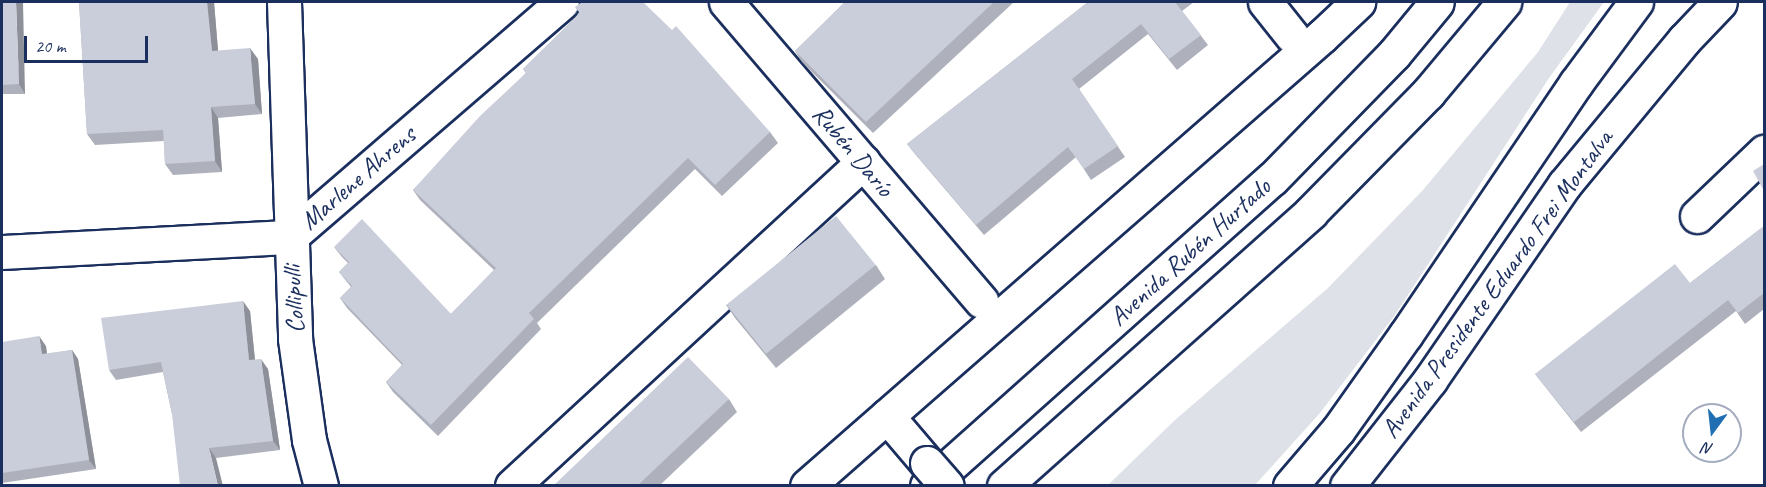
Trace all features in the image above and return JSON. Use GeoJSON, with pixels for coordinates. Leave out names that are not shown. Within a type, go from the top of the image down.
{"type":"FeatureCollection","features":[{"type":"Feature","properties":{"kind":"main road","name":"Collipulli"},"geometry":{"type":"LineString","coordinates":[[284,2],[290,237],[300,390],[309,440],[321,486]]}},
{"type":"Feature","properties":{"kind":"main road","name":"Marlene Ahrens"},"geometry":{"type":"LineString","coordinates":[[2,252],[290,237],[562,2]]}},
{"type":"Feature","properties":{"kind":"main road","name":"Rubén Darío"},"geometry":{"type":"LineString","coordinates":[[726,2],[981,301]]}},
{"type":"Feature","properties":{"kind":"main road"},"geometry":{"type":"LineString","coordinates":[[1265,2],[1292,36]]}},
{"type":"Feature","properties":{"kind":"main road"},"geometry":{"type":"LineString","coordinates":[[807,486],[1304,52],[1358,2]]}},
{"type":"Feature","properties":{"kind":"main road","name":"Avenida Rubén Hurtado"},"geometry":{"type":"LineString","coordinates":[[934,478],[1272,179],[1394,54],[1437,2]]}},
{"type":"Feature","properties":{"kind":"main road","name":"Avenida Rubén Hurtado"},"geometry":{"type":"LineString","coordinates":[[1004,486],[1341,183],[1428,93],[1504,2]]}},
{"type":"Feature","properties":{"kind":"main road","name":"Avenida Presidente Eduardo Frei Montalva"},"geometry":{"type":"LineString","coordinates":[[1290,486],[1338,430],[1570,92],[1636,2]]}},
{"type":"Feature","properties":{"kind":"main road","name":"Avenida Presidente Eduardo Frei Montalva"},"geometry":{"type":"LineString","coordinates":[[1347,486],[1430,380],[1564,185],[1684,40],[1720,2]]}},
{"type":"Feature","properties":{"kind":"main road"},"geometry":{"type":"LineString","coordinates":[[1697,216],[1764,152]]}},
{"type":"Feature","properties":{"kind":"main road"},"geometry":{"type":"LineString","coordinates":[[512,486],[863,162]]}},
{"type":"Feature","properties":{"kind":"main road"},"geometry":{"type":"LineString","coordinates":[[887,416],[934,478]]}},
{"type":"Feature","properties":{"kind":"main road"},"geometry":{"type":"LineString","coordinates":[[1034,486],[1081,418]]}},
{"type":"Feature","properties":{"kind":"shaded area"},"geometry":{"type":"Polygon","coordinates":[[[1570,2],[1604,2],[1549,78],[1395,315],[1320,413],[1255,485],[1108,485],[1175,420],[1328,288],[1423,190],[1538,52],[1570,2]]]}},
{"type":"Feature","properties":{"kind":"building"},"geometry":{"type":"Polygon","coordinates":[[[2,2],[16,2],[19,84],[2,85],[2,2]]]}},
{"type":"Feature","properties":{"kind":"building"},"geometry":{"type":"Polygon","coordinates":[[[79,2],[207,2],[212,51],[250,48],[255,104],[211,107],[215,161],[165,164],[163,130],[87,134],[79,2]]]}},
{"type":"Feature","properties":{"kind":"building"},"geometry":{"type":"Polygon","coordinates":[[[582,2],[643,2],[672,30],[676,26],[770,132],[715,185],[688,158],[529,313],[534,319],[431,425],[386,382],[403,364],[340,298],[352,286],[339,272],[349,262],[334,247],[362,219],[451,314],[496,268],[413,190],[480,116],[526,73],[523,69],[580,13],[575,7],[582,2]]]}},
{"type":"Feature","properties":{"kind":"building"},"geometry":{"type":"Polygon","coordinates":[[[845,2],[994,2],[866,122],[795,51],[845,2]]]}},
{"type":"Feature","properties":{"kind":"building"},"geometry":{"type":"Polygon","coordinates":[[[1088,2],[1175,2],[1201,35],[1169,59],[1141,24],[1072,79],[1118,146],[1084,169],[1068,147],[976,225],[907,144],[1088,2]]]}},
{"type":"Feature","properties":{"kind":"building"},"geometry":{"type":"Polygon","coordinates":[[[1764,164],[1764,191],[1753,171],[1764,164]]]}},
{"type":"Feature","properties":{"kind":"building"},"geometry":{"type":"Polygon","coordinates":[[[836,216],[876,265],[766,354],[726,305],[836,216]]]}},
{"type":"Feature","properties":{"kind":"building"},"geometry":{"type":"Polygon","coordinates":[[[1764,226],[1764,293],[1738,313],[1728,300],[1574,422],[1535,374],[1675,264],[1690,283],[1764,226]]]}},
{"type":"Feature","properties":{"kind":"building"},"geometry":{"type":"Polygon","coordinates":[[[243,301],[249,360],[261,359],[273,441],[209,448],[218,486],[180,486],[172,414],[161,362],[109,370],[101,318],[243,301]]]}},
{"type":"Feature","properties":{"kind":"building"},"geometry":{"type":"Polygon","coordinates":[[[39,336],[42,354],[72,350],[89,460],[2,473],[2,342],[39,336]]]}},
{"type":"Feature","properties":{"kind":"building"},"geometry":{"type":"Polygon","coordinates":[[[688,357],[729,399],[637,486],[553,486],[688,357]]]}}]}
